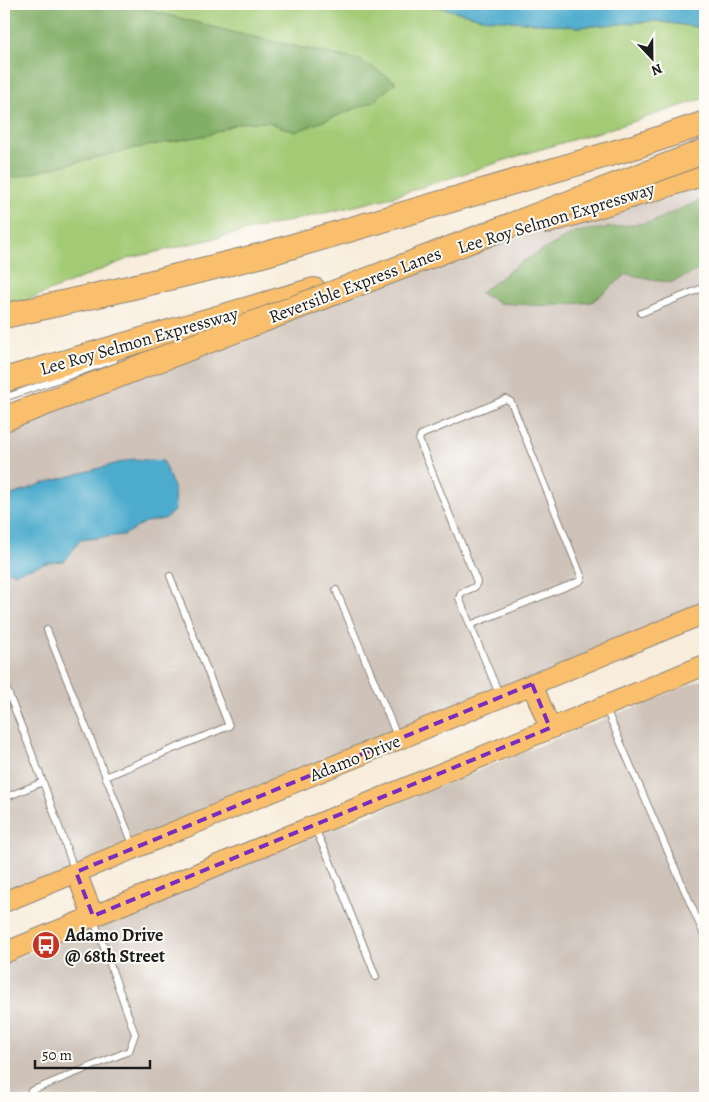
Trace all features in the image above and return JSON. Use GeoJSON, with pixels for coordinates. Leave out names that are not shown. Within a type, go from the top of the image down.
{"type":"FeatureCollection","features":[{"type":"Feature","properties":{"kind":"highway"},"geometry":{"type":"LineString","coordinates":[[4,316],[116,291],[277,251],[629,148],[705,123]]}},
{"type":"Feature","properties":{"kind":"highway","name":"Reversible Express Lanes"},"geometry":{"type":"LineString","coordinates":[[4,419],[705,151]]}},
{"type":"Feature","properties":{"kind":"highway","name":"Lee Roy Selmon Expressway"},"geometry":{"type":"LineString","coordinates":[[4,380],[613,202],[705,173]]}},
{"type":"Feature","properties":{"kind":"main road","name":"Adamo Drive"},"geometry":{"type":"LineString","coordinates":[[4,902],[705,613]]}},
{"type":"Feature","properties":{"kind":"main road"},"geometry":{"type":"LineString","coordinates":[[4,953],[705,665]]}},
{"type":"Feature","properties":{"kind":"main road"},"geometry":{"type":"LineString","coordinates":[[532,684],[550,728]]}},
{"type":"Feature","properties":{"kind":"main road"},"geometry":{"type":"LineString","coordinates":[[76,872],[93,916]]}},
{"type":"Feature","properties":{"kind":"lane"},"geometry":{"type":"LineString","coordinates":[[641,312],[705,287]]}},
{"type":"Feature","properties":{"kind":"lane"},"geometry":{"type":"LineString","coordinates":[[149,346],[184,328]]}},
{"type":"Feature","properties":{"kind":"lane"},"geometry":{"type":"LineString","coordinates":[[4,398],[118,358]]}},
{"type":"Feature","properties":{"kind":"lane"},"geometry":{"type":"LineString","coordinates":[[470,625],[580,581],[582,578],[511,402],[506,399],[421,435],[419,440],[478,582],[475,587],[461,593],[460,596],[470,625],[501,697]]}},
{"type":"Feature","properties":{"kind":"lane"},"geometry":{"type":"LineString","coordinates":[[105,777],[229,726],[170,576]]}},
{"type":"Feature","properties":{"kind":"lane"},"geometry":{"type":"LineString","coordinates":[[336,590],[398,740]]}},
{"type":"Feature","properties":{"kind":"lane"},"geometry":{"type":"LineString","coordinates":[[47,630],[134,848]]}},
{"type":"Feature","properties":{"kind":"lane"},"geometry":{"type":"LineString","coordinates":[[4,682],[76,872]]}},
{"type":"Feature","properties":{"kind":"lane"},"geometry":{"type":"LineString","coordinates":[[605,706],[705,937]]}},
{"type":"Feature","properties":{"kind":"lane"},"geometry":{"type":"LineString","coordinates":[[4,798],[43,782]]}},
{"type":"Feature","properties":{"kind":"lane"},"geometry":{"type":"LineString","coordinates":[[314,825],[376,977]]}},
{"type":"Feature","properties":{"kind":"lane"},"geometry":{"type":"LineString","coordinates":[[31,1090],[129,1051],[135,1034],[93,916]]}},
{"type":"Feature","properties":{"kind":"highlighted area"},"geometry":{"type":"Polygon","coordinates":[[[532,684],[550,728],[93,916],[76,872],[532,684]]]}},
{"type":"Feature","properties":{"kind":"shaded area"},"geometry":{"type":"Polygon","coordinates":[[[705,181],[705,617],[4,906],[4,419],[272,311],[705,181]]]}},
{"type":"Feature","properties":{"kind":"shaded area"},"geometry":{"type":"Polygon","coordinates":[[[705,678],[705,1098],[4,1098],[4,963],[705,678]]]}},
{"type":"Feature","properties":{"kind":"green space"},"geometry":{"type":"Polygon","coordinates":[[[4,4],[428,4],[481,18],[579,27],[655,21],[705,28],[705,98],[385,199],[130,258],[30,299],[4,307],[4,4]]]}},
{"type":"Feature","properties":{"kind":"green space"},"geometry":{"type":"Polygon","coordinates":[[[4,4],[127,4],[236,33],[362,61],[396,82],[373,102],[295,132],[268,122],[239,123],[208,135],[136,148],[4,180],[4,4]]]}},
{"type":"Feature","properties":{"kind":"green space"},"geometry":{"type":"Polygon","coordinates":[[[705,198],[705,267],[670,283],[627,274],[592,302],[548,306],[499,303],[480,293],[520,263],[575,232],[652,222],[705,198]]]}},
{"type":"Feature","properties":{"kind":"water"},"geometry":{"type":"Polygon","coordinates":[[[428,4],[705,4],[705,28],[655,21],[579,27],[481,18],[428,4]]]}},
{"type":"Feature","properties":{"kind":"water"},"geometry":{"type":"Polygon","coordinates":[[[133,459],[163,461],[174,488],[175,510],[165,519],[146,522],[124,535],[80,540],[65,561],[51,562],[14,573],[4,570],[4,498],[41,484],[133,459]]]}},
{"type":"Feature","properties":{"kind":"place","name":"Adamo Drive @ 68th Street"},"geometry":{"type":"Point","coordinates":[46,945]}}]}
